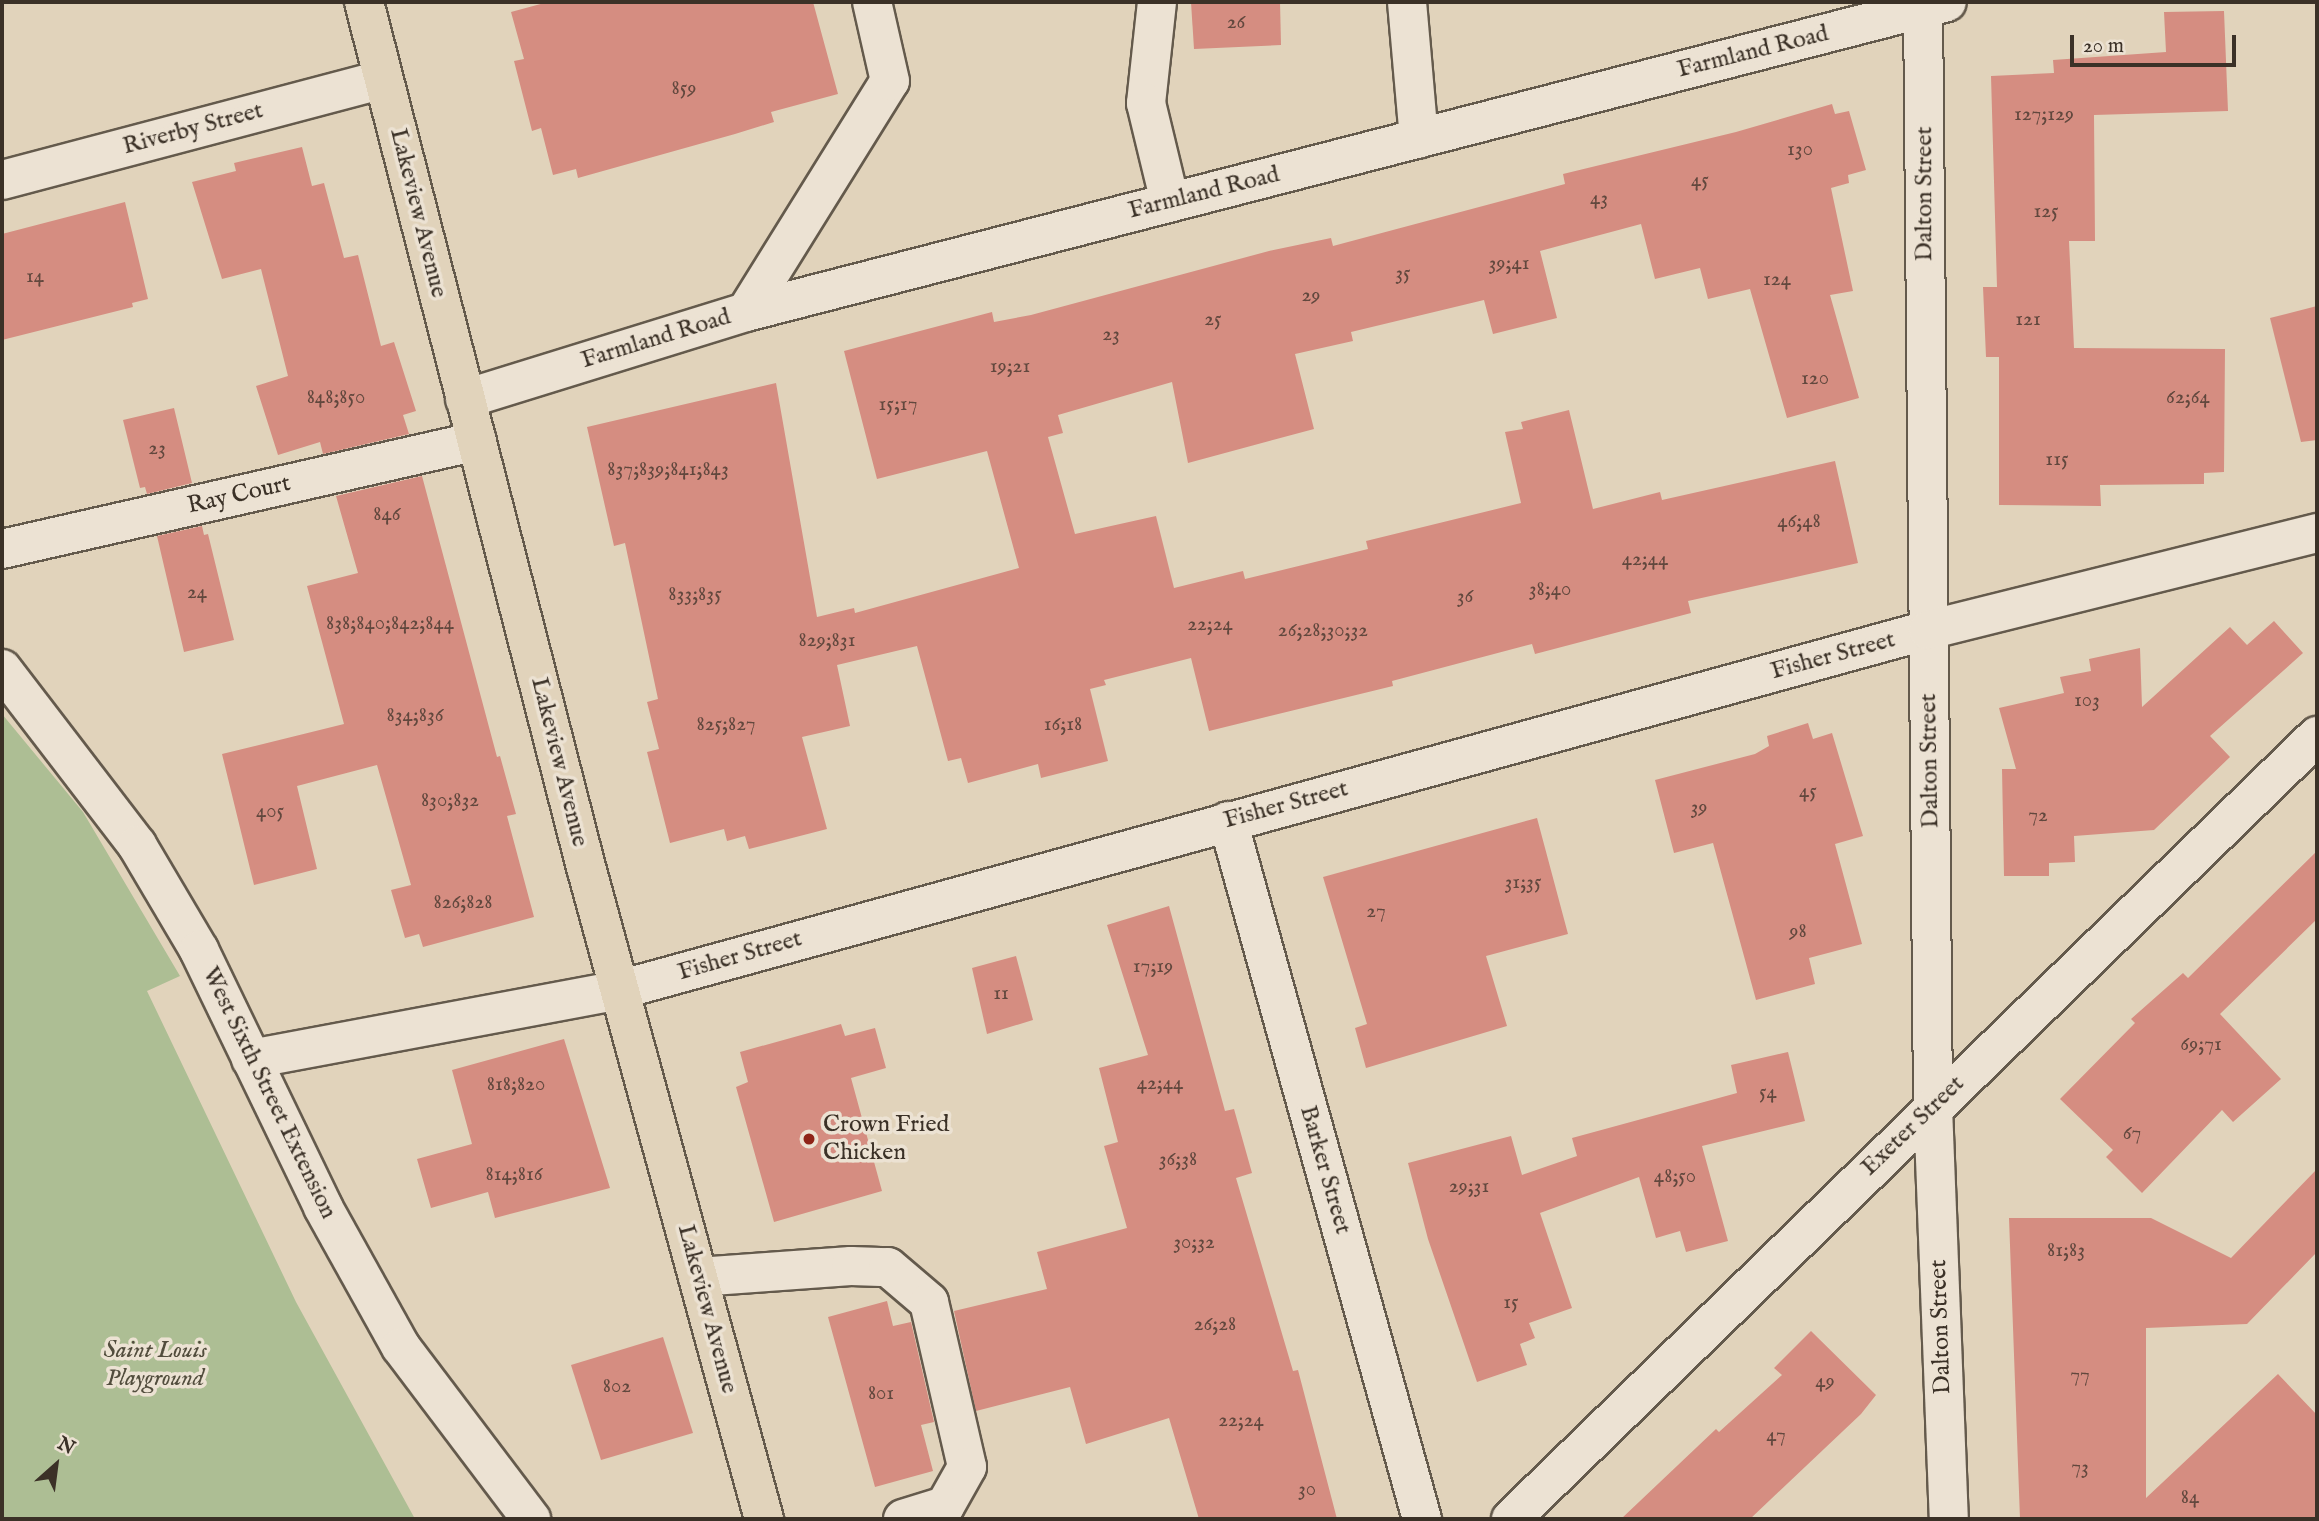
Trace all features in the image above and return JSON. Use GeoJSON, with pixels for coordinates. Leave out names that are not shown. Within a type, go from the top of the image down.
{"type":"FeatureCollection","features":[{"type":"Feature","properties":{"kind":"main road","name":"Lakeview Avenue"},"geometry":{"type":"LineString","coordinates":[[368,3],[383,79],[619,990],[764,1519]]}},
{"type":"Feature","properties":{"kind":"street"},"geometry":{"type":"LineString","coordinates":[[746,312],[890,81],[872,2]]}},
{"type":"Feature","properties":{"kind":"street"},"geometry":{"type":"LineString","coordinates":[[1157,2],[1146,103],[1170,202]]}},
{"type":"Feature","properties":{"kind":"street"},"geometry":{"type":"LineString","coordinates":[[1407,2],[1419,138]]}},
{"type":"Feature","properties":{"kind":"street","name":"Farmland Road"},"geometry":{"type":"LineString","coordinates":[[465,398],[746,312],[1931,4]]}},
{"type":"Feature","properties":{"kind":"street","name":"Dalton Street"},"geometry":{"type":"LineString","coordinates":[[1931,4],[1928,630],[1933,1107],[1949,1519]]}},
{"type":"Feature","properties":{"kind":"street","name":"Riverby Street"},"geometry":{"type":"LineString","coordinates":[[2,180],[383,79]]}},
{"type":"Feature","properties":{"kind":"street","name":"Ray Court"},"geometry":{"type":"LineString","coordinates":[[2,549],[477,442]]}},
{"type":"Feature","properties":{"kind":"street","name":"Fisher Street"},"geometry":{"type":"LineString","coordinates":[[251,1059],[619,990],[1928,630],[2317,533]]}},
{"type":"Feature","properties":{"kind":"street","name":"West Sixth Street Extension"},"geometry":{"type":"LineString","coordinates":[[2,669],[136,845],[199,950],[323,1207],[401,1346],[531,1519]]}},
{"type":"Feature","properties":{"kind":"street","name":"Exeter Street"},"geometry":{"type":"LineString","coordinates":[[1511,1519],[2317,736]]}},
{"type":"Feature","properties":{"kind":"street","name":"Barker Street"},"geometry":{"type":"LineString","coordinates":[[1228,821],[1422,1519]]}},
{"type":"Feature","properties":{"kind":"street"},"geometry":{"type":"LineString","coordinates":[[698,1278],[851,1266],[888,1268],[929,1302],[967,1467],[945,1506],[903,1519]]}},
{"type":"Feature","properties":{"kind":"green space","name":"Saint Louis Playground"},"geometry":{"type":"Polygon","coordinates":[[[2,714],[83,812],[180,976],[147,991],[296,1302],[415,1519],[2,1519],[2,714]]]}},
{"type":"Feature","properties":{"kind":"building"},"geometry":{"type":"Polygon","coordinates":[[[548,2],[813,2],[838,94],[771,112],[774,122],[735,134],[578,178],[576,169],[553,175],[541,128],[532,131],[514,61],[524,59],[511,12],[548,2]]]}},
{"type":"Feature","properties":{"kind":"building"},"geometry":{"type":"Polygon","coordinates":[[[1191,2],[1280,2],[1281,45],[1194,49],[1191,2]]]}},
{"type":"Feature","properties":{"kind":"building"},"geometry":{"type":"Polygon","coordinates":[[[2224,11],[2228,111],[2094,115],[2095,241],[2069,241],[2074,348],[2225,349],[2224,472],[2204,473],[2204,484],[2100,485],[2101,506],[1999,505],[1999,357],[1986,357],[1983,287],[1997,287],[1991,76],[2054,73],[2053,60],[2166,52],[2164,12],[2224,11]]]}},
{"type":"Feature","properties":{"kind":"building"},"geometry":{"type":"Polygon","coordinates":[[[1832,104],[1835,114],[1849,111],[1866,170],[1848,175],[1849,183],[1831,188],[1853,291],[1830,295],[1859,398],[1787,418],[1750,289],[1708,299],[1700,268],[1655,279],[1641,224],[1540,251],[1557,318],[1493,334],[1484,300],[1351,332],[1353,341],[1295,354],[1314,429],[1188,463],[1172,382],[1058,415],[1063,433],[1048,437],[1075,534],[1156,516],[1174,588],[1243,571],[1245,579],[1368,549],[1366,541],[1521,503],[1505,432],[1523,429],[1521,422],[1569,410],[1593,509],[1660,492],[1662,500],[1835,461],[1858,563],[1688,601],[1691,613],[1535,654],[1532,644],[1392,681],[1393,686],[1209,731],[1191,658],[1104,680],[1106,685],[1090,689],[1108,761],[1041,778],[1038,764],[968,783],[961,758],[948,761],[917,646],[837,665],[850,726],[802,737],[827,829],[749,849],[745,836],[727,841],[724,829],[670,843],[647,752],[659,749],[647,702],[658,699],[625,543],[614,546],[587,427],[776,383],[817,617],[854,608],[855,613],[1019,568],[987,451],[877,479],[844,351],[992,312],[994,322],[1031,315],[1269,251],[1331,238],[1333,246],[1565,184],[1563,174],[1736,132],[1832,104]]]}},
{"type":"Feature","properties":{"kind":"building"},"geometry":{"type":"Polygon","coordinates":[[[302,147],[312,186],[324,183],[344,258],[358,255],[381,346],[394,342],[416,411],[403,415],[409,434],[323,454],[320,442],[278,455],[256,386],[288,376],[261,269],[222,279],[192,182],[236,171],[234,163],[302,147]]]}},
{"type":"Feature","properties":{"kind":"building"},"geometry":{"type":"Polygon","coordinates":[[[125,202],[148,299],[132,303],[133,307],[2,340],[2,234],[125,202]]]}},
{"type":"Feature","properties":{"kind":"building"},"geometry":{"type":"Polygon","coordinates":[[[2317,306],[2317,440],[2301,442],[2270,318],[2317,306]]]}},
{"type":"Feature","properties":{"kind":"building"},"geometry":{"type":"Polygon","coordinates":[[[174,408],[192,483],[147,494],[145,487],[140,488],[123,420],[174,408]]]}},
{"type":"Feature","properties":{"kind":"building"},"geometry":{"type":"Polygon","coordinates":[[[422,476],[497,757],[500,756],[516,814],[507,816],[534,917],[423,947],[419,934],[405,938],[391,890],[411,885],[377,765],[297,786],[317,869],[254,885],[222,754],[344,724],[307,586],[358,573],[336,496],[422,476]]]}},
{"type":"Feature","properties":{"kind":"building"},"geometry":{"type":"Polygon","coordinates":[[[202,526],[204,535],[208,534],[234,640],[184,652],[157,536],[202,526]]]}},
{"type":"Feature","properties":{"kind":"building"},"geometry":{"type":"Polygon","coordinates":[[[2274,621],[2303,653],[2210,736],[2230,757],[2154,830],[2074,836],[2075,862],[2049,863],[2049,876],[2004,876],[2002,769],[2016,769],[1999,708],[2064,693],[2060,677],[2091,671],[2089,659],[2140,648],[2142,707],[2230,627],[2247,645],[2274,621]]]}},
{"type":"Feature","properties":{"kind":"building"},"geometry":{"type":"Polygon","coordinates":[[[1808,723],[1813,739],[1832,733],[1863,836],[1835,844],[1862,944],[1809,958],[1815,984],[1756,1000],[1713,843],[1674,853],[1655,780],[1755,754],[1769,746],[1767,736],[1808,723]]]}},
{"type":"Feature","properties":{"kind":"building"},"geometry":{"type":"Polygon","coordinates":[[[1537,818],[1568,934],[1486,956],[1507,1026],[1366,1068],[1355,1028],[1367,1024],[1323,877],[1537,818]]]}},
{"type":"Feature","properties":{"kind":"building"},"geometry":{"type":"Polygon","coordinates":[[[2317,851],[2317,919],[2220,1014],[2281,1079],[2233,1122],[2222,1110],[2142,1193],[2106,1157],[2113,1150],[2060,1099],[2135,1023],[2131,1019],[2183,973],[2188,978],[2317,851]]]}},
{"type":"Feature","properties":{"kind":"building"},"geometry":{"type":"Polygon","coordinates":[[[1169,906],[1225,1111],[1234,1109],[1252,1173],[1236,1178],[1293,1371],[1298,1370],[1337,1519],[1199,1519],[1169,1418],[1086,1444],[1070,1387],[976,1411],[954,1311],[1047,1289],[1037,1252],[1127,1228],[1104,1146],[1118,1142],[1099,1068],[1148,1055],[1107,925],[1169,906]]]}},
{"type":"Feature","properties":{"kind":"building"},"geometry":{"type":"Polygon","coordinates":[[[1016,956],[1033,1020],[987,1034],[972,968],[1016,956]]]}},
{"type":"Feature","properties":{"kind":"building","name":"Crown Fried Chicken"},"geometry":{"type":"Polygon","coordinates":[[[841,1024],[845,1036],[875,1028],[886,1068],[851,1078],[882,1191],[774,1222],[736,1087],[748,1082],[740,1052],[841,1024]]]}},
{"type":"Feature","properties":{"kind":"building"},"geometry":{"type":"Polygon","coordinates":[[[564,1039],[610,1188],[495,1218],[488,1192],[431,1208],[417,1159],[472,1144],[452,1070],[564,1039]]]}},
{"type":"Feature","properties":{"kind":"building"},"geometry":{"type":"Polygon","coordinates":[[[1788,1052],[1805,1121],[1702,1146],[1728,1241],[1686,1252],[1680,1231],[1656,1238],[1639,1177],[1540,1213],[1572,1308],[1529,1323],[1535,1338],[1520,1344],[1527,1365],[1477,1382],[1428,1239],[1408,1163],[1511,1136],[1522,1175],[1577,1156],[1572,1138],[1737,1093],[1731,1065],[1788,1052]]]}},
{"type":"Feature","properties":{"kind":"building"},"geometry":{"type":"Polygon","coordinates":[[[2317,1169],[2317,1252],[2247,1324],[2146,1328],[2146,1498],[2278,1374],[2317,1415],[2317,1519],[2020,1519],[2009,1218],[2151,1218],[2231,1258],[2317,1169]]]}},
{"type":"Feature","properties":{"kind":"building"},"geometry":{"type":"Polygon","coordinates":[[[887,1301],[893,1326],[911,1322],[934,1422],[921,1425],[933,1471],[875,1487],[828,1317],[887,1301]]]}},
{"type":"Feature","properties":{"kind":"building"},"geometry":{"type":"Polygon","coordinates":[[[1811,1331],[1876,1395],[1861,1414],[1750,1519],[1621,1519],[1716,1429],[1719,1432],[1782,1375],[1774,1368],[1811,1331]]]}},
{"type":"Feature","properties":{"kind":"building"},"geometry":{"type":"Polygon","coordinates":[[[663,1337],[693,1433],[601,1460],[571,1365],[663,1337]]]}},
{"type":"Feature","properties":{"kind":"place","name":"Crown Fried Chicken"},"geometry":{"type":"Point","coordinates":[809,1139]}}]}
